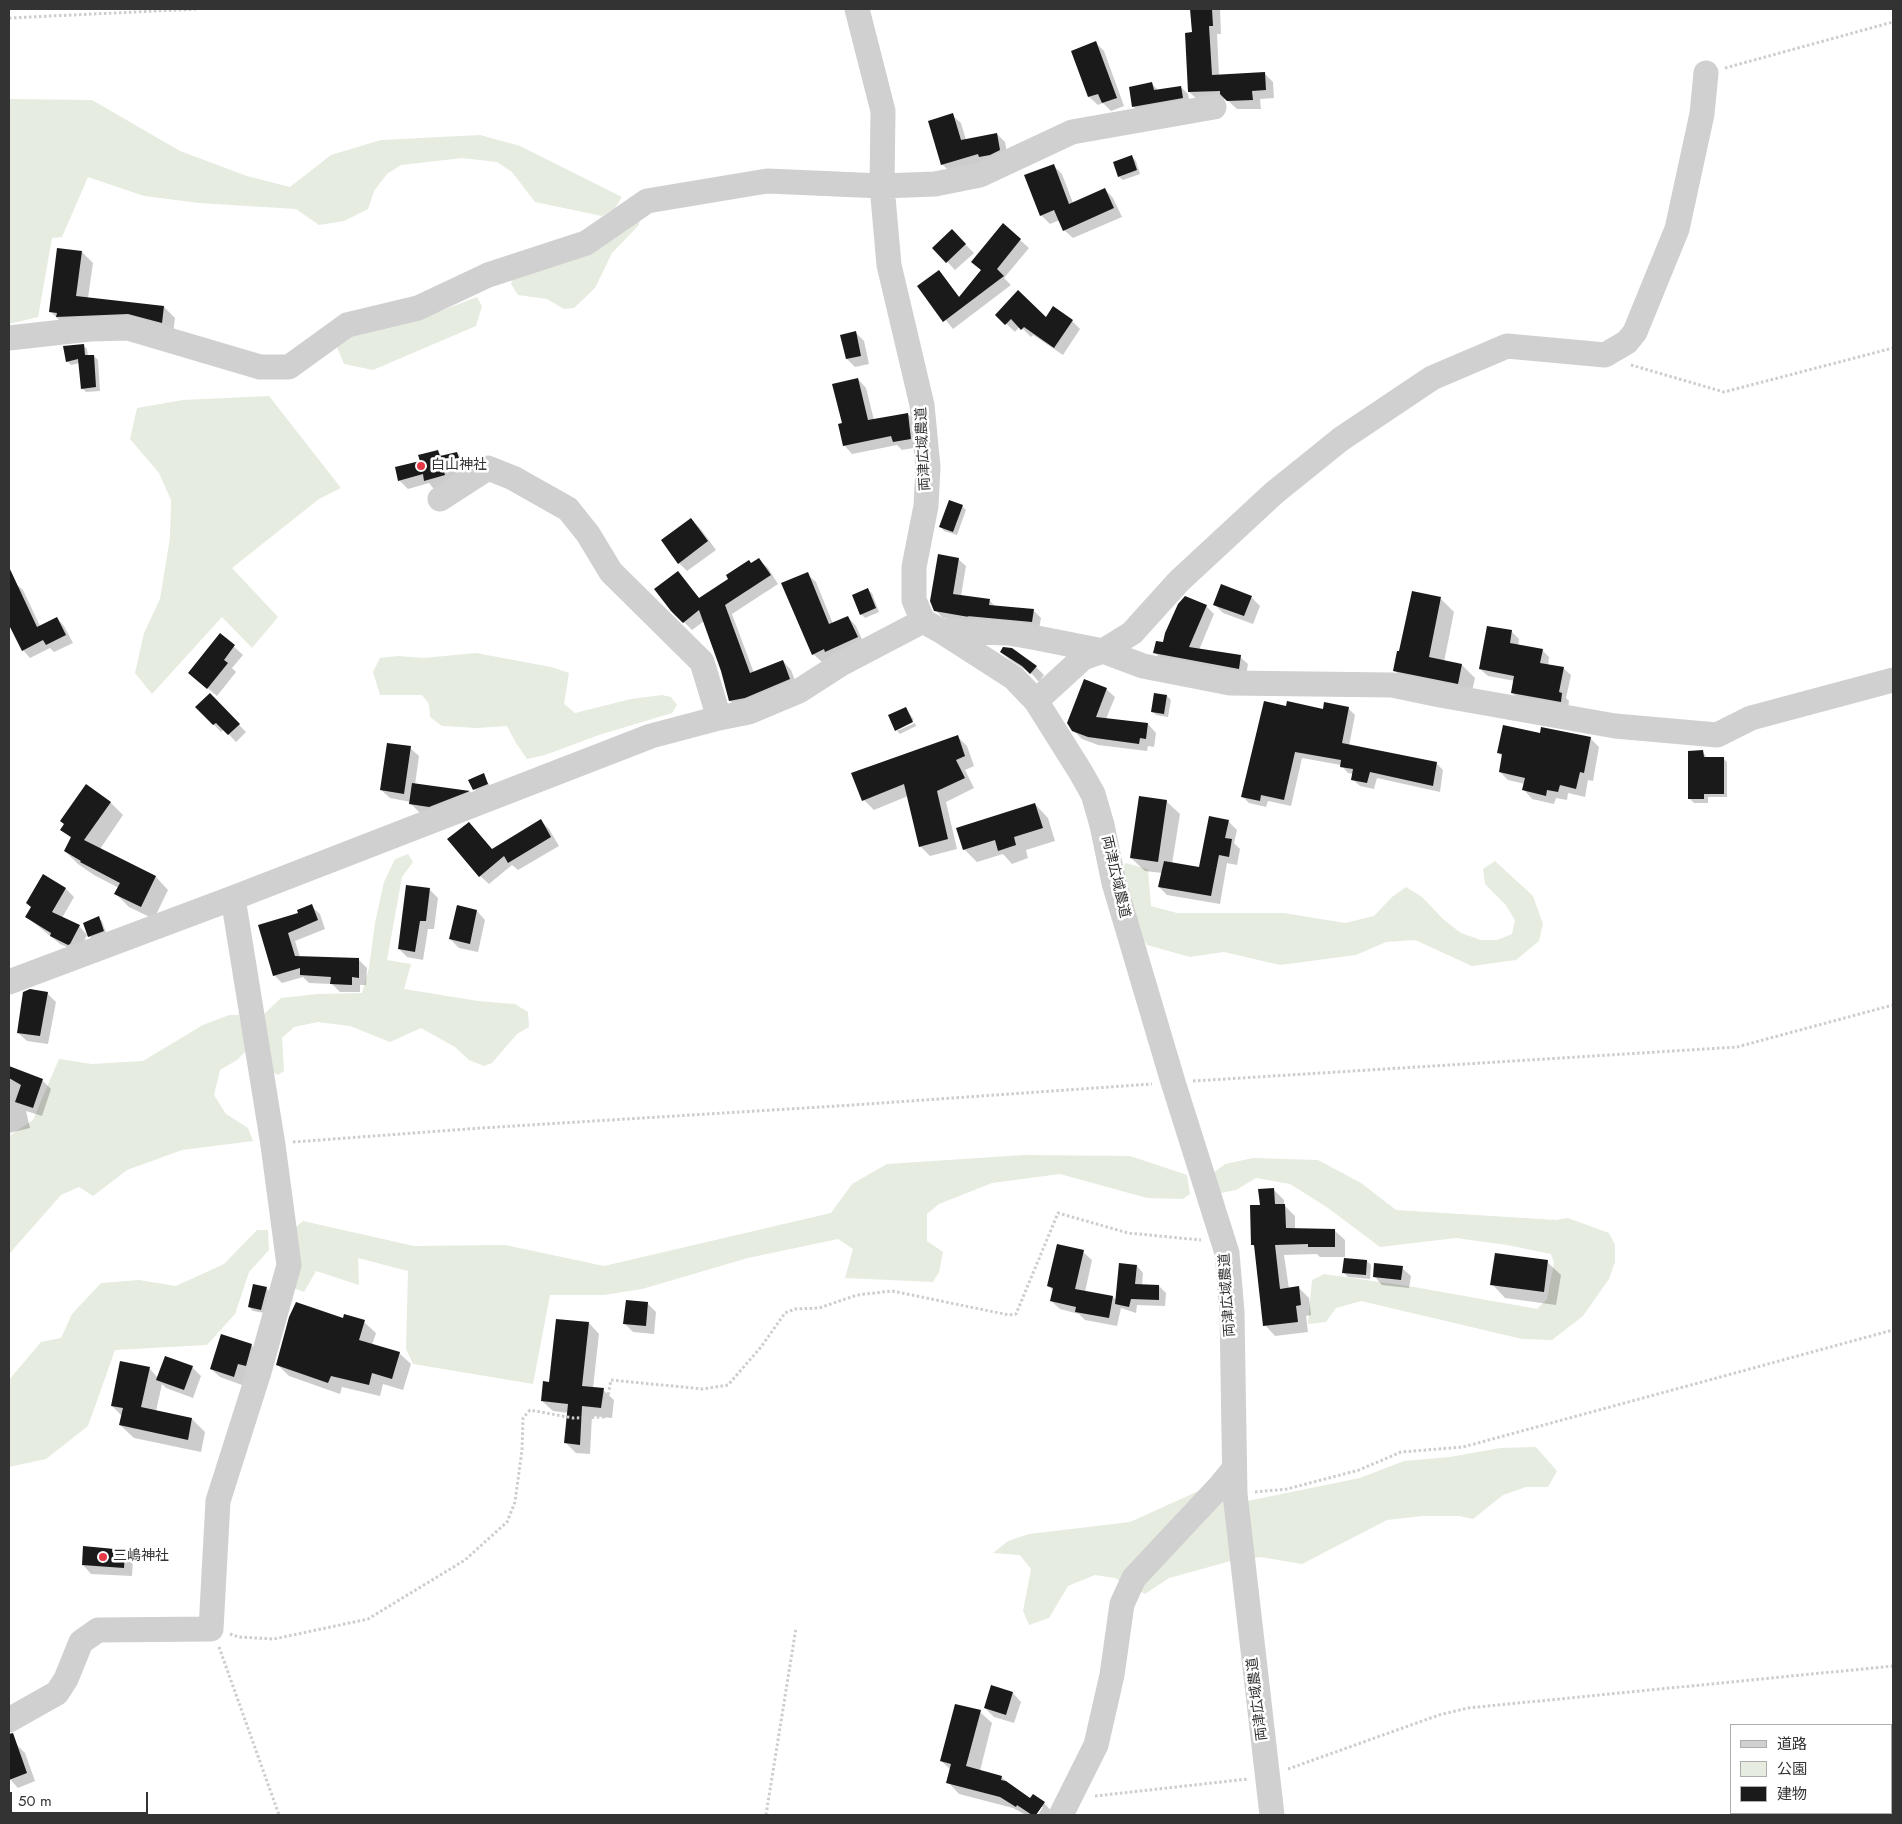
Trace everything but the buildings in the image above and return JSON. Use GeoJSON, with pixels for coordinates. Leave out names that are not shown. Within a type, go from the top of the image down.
{"type":"FeatureCollection","features":[{"type":"Feature","properties":{"kind":"street","name":"両津広域農道"},"geometry":{"type":"LineString","coordinates":[[857,9],[883,111],[882,186],[889,265],[923,414],[928,467],[926,506],[914,567],[914,600],[932,626],[1014,678],[1036,701],[1093,794],[1114,884],[1173,1082],[1227,1253],[1232,1312],[1235,1494],[1272,1815]]}},
{"type":"Feature","properties":{"kind":"street"},"geometry":{"type":"LineString","coordinates":[[1036,701],[1083,658],[1103,651],[1132,633],[1179,581],[1274,493],[1341,438],[1432,378],[1507,346],[1605,355],[1627,342],[1634,332],[1677,229],[1702,114],[1706,73]]}},
{"type":"Feature","properties":{"kind":"street"},"geometry":{"type":"LineString","coordinates":[[9,338],[90,329],[128,328],[260,367],[289,366],[347,325],[418,308],[488,275],[586,243],[647,201],[767,181],[882,186],[935,184],[980,175],[1072,132],[1214,107]]}},
{"type":"Feature","properties":{"kind":"street"},"geometry":{"type":"LineString","coordinates":[[440,499],[488,468],[513,478],[568,508],[588,534],[611,572],[702,662],[720,718]]}},
{"type":"Feature","properties":{"kind":"street"},"geometry":{"type":"LineString","coordinates":[[9,982],[233,898],[651,736],[749,712],[799,691],[841,664],[932,626],[1008,633],[1103,651],[1143,666],[1230,683],[1392,685],[1615,726],[1717,734],[1750,718],[1893,680]]}},
{"type":"Feature","properties":{"kind":"street"},"geometry":{"type":"LineString","coordinates":[[9,1720],[57,1693],[66,1679],[81,1642],[98,1630],[211,1629],[218,1500],[259,1372],[289,1265],[233,898]]}},
{"type":"Feature","properties":{"kind":"street"},"geometry":{"type":"LineString","coordinates":[[1064,1811],[1096,1745],[1112,1675],[1122,1604],[1134,1578],[1234,1469]]}},
{"type":"Feature","properties":{"kind":"path"},"geometry":{"type":"LineString","coordinates":[[9,18],[198,9]]}},
{"type":"Feature","properties":{"kind":"path"},"geometry":{"type":"LineString","coordinates":[[1706,73],[1893,22]]}},
{"type":"Feature","properties":{"kind":"path"},"geometry":{"type":"LineString","coordinates":[[1605,355],[1621,362],[1724,392],[1893,348]]}},
{"type":"Feature","properties":{"kind":"path"},"geometry":{"type":"LineString","coordinates":[[272,1145],[286,1142],[481,1128],[1737,1047],[1893,1005]]}},
{"type":"Feature","properties":{"kind":"path"},"geometry":{"type":"LineString","coordinates":[[211,1629],[239,1637],[274,1640],[368,1618],[465,1560],[507,1522],[515,1502],[522,1450],[522,1418],[530,1410],[573,1418],[604,1417],[611,1380],[703,1390],[728,1385],[761,1348],[785,1313],[795,1310],[819,1308],[857,1295],[892,1292],[1009,1315],[1016,1314],[1058,1213],[1128,1233],[1223,1242]]}},
{"type":"Feature","properties":{"kind":"path"},"geometry":{"type":"LineString","coordinates":[[1235,1494],[1287,1489],[1359,1470],[1401,1452],[1463,1447],[1893,1330]]}},
{"type":"Feature","properties":{"kind":"path"},"geometry":{"type":"LineString","coordinates":[[766,1815],[796,1628]]}},
{"type":"Feature","properties":{"kind":"path"},"geometry":{"type":"LineString","coordinates":[[211,1629],[217,1641],[279,1815]]}},
{"type":"Feature","properties":{"kind":"path"},"geometry":{"type":"LineString","coordinates":[[1064,1811],[1085,1797],[1267,1777],[1439,1715],[1468,1708],[1893,1666]]}},
{"type":"Feature","properties":{"kind":"green space"},"geometry":{"type":"Polygon","coordinates":[[[9,99],[92,100],[180,151],[247,176],[290,187],[331,155],[381,140],[480,135],[520,146],[622,197],[615,208],[602,216],[535,202],[512,172],[497,162],[462,158],[401,165],[387,174],[374,191],[368,209],[344,221],[319,225],[296,209],[199,203],[144,196],[88,177],[62,237],[52,238],[38,317],[9,324],[9,99]]]}},
{"type":"Feature","properties":{"kind":"green space"},"geometry":{"type":"Polygon","coordinates":[[[640,218],[639,225],[612,253],[595,288],[574,308],[564,309],[547,299],[518,295],[511,284],[514,275],[538,261],[584,257],[617,232],[640,218]]]}},
{"type":"Feature","properties":{"kind":"green space"},"geometry":{"type":"Polygon","coordinates":[[[477,297],[482,306],[476,326],[373,370],[344,364],[337,347],[349,335],[433,314],[477,297]]]}},
{"type":"Feature","properties":{"kind":"green space"},"geometry":{"type":"Polygon","coordinates":[[[269,396],[341,488],[319,499],[232,568],[278,617],[252,648],[222,617],[152,694],[135,673],[144,633],[160,599],[170,538],[171,500],[159,473],[130,439],[137,408],[183,400],[269,396]]]}},
{"type":"Feature","properties":{"kind":"green space"},"geometry":{"type":"Polygon","coordinates":[[[476,653],[551,667],[569,673],[564,704],[575,713],[631,699],[662,695],[671,697],[677,705],[672,713],[599,735],[545,755],[527,759],[507,726],[477,728],[442,726],[430,717],[429,704],[422,695],[380,695],[373,672],[380,658],[398,656],[424,658],[476,653]]]}},
{"type":"Feature","properties":{"kind":"green space"},"geometry":{"type":"Polygon","coordinates":[[[408,854],[413,862],[402,877],[387,960],[411,964],[404,989],[478,1001],[515,1004],[528,1012],[529,1027],[517,1034],[492,1063],[484,1066],[469,1060],[455,1047],[421,1028],[390,1042],[350,1026],[318,1022],[294,1027],[282,1038],[284,1071],[278,1075],[272,1072],[260,1018],[281,998],[317,994],[362,993],[369,968],[375,923],[384,882],[395,859],[408,854]]]}},
{"type":"Feature","properties":{"kind":"green space"},"geometry":{"type":"Polygon","coordinates":[[[1495,861],[1533,896],[1543,924],[1539,941],[1516,960],[1472,966],[1415,940],[1386,942],[1356,955],[1280,965],[1224,952],[1190,957],[1147,945],[1135,926],[1121,872],[1125,863],[1148,869],[1151,906],[1177,913],[1284,913],[1345,923],[1374,916],[1392,897],[1406,887],[1422,897],[1444,920],[1461,933],[1481,940],[1497,940],[1512,934],[1515,920],[1505,904],[1485,884],[1483,869],[1495,861]]]}},
{"type":"Feature","properties":{"kind":"green space"},"geometry":{"type":"Polygon","coordinates":[[[229,1015],[239,1015],[247,1050],[237,1060],[220,1070],[214,1095],[226,1114],[248,1128],[253,1141],[182,1150],[127,1170],[93,1196],[79,1187],[61,1195],[9,1254],[9,1136],[33,1120],[59,1059],[92,1064],[143,1061],[203,1025],[229,1015]]]}},
{"type":"Feature","properties":{"kind":"green space"},"geometry":{"type":"Polygon","coordinates":[[[1024,1155],[1130,1156],[1187,1175],[1190,1194],[1183,1199],[1147,1198],[1060,1174],[992,1183],[939,1204],[927,1214],[927,1241],[943,1252],[939,1272],[933,1282],[845,1278],[853,1249],[838,1239],[748,1258],[642,1289],[604,1295],[550,1295],[533,1384],[413,1364],[406,1349],[408,1271],[358,1258],[359,1285],[316,1271],[304,1292],[291,1287],[295,1228],[303,1221],[414,1246],[505,1245],[604,1266],[831,1213],[852,1184],[887,1164],[1024,1155]]]}},
{"type":"Feature","properties":{"kind":"green space"},"geometry":{"type":"Polygon","coordinates":[[[1253,1158],[1318,1160],[1361,1183],[1396,1210],[1556,1220],[1568,1218],[1609,1233],[1615,1245],[1615,1262],[1609,1279],[1583,1316],[1552,1340],[1522,1339],[1361,1301],[1336,1308],[1326,1322],[1308,1324],[1312,1280],[1324,1274],[1414,1287],[1537,1309],[1547,1299],[1554,1263],[1551,1254],[1507,1245],[1456,1238],[1380,1247],[1328,1208],[1290,1184],[1256,1178],[1236,1190],[1221,1193],[1211,1175],[1225,1164],[1253,1158]]]}},
{"type":"Feature","properties":{"kind":"green space"},"geometry":{"type":"Polygon","coordinates":[[[257,1230],[268,1230],[269,1250],[249,1272],[235,1314],[207,1345],[115,1350],[88,1426],[46,1459],[9,1467],[9,1380],[41,1342],[61,1338],[72,1314],[101,1283],[139,1280],[176,1286],[224,1264],[257,1230]]]}},
{"type":"Feature","properties":{"kind":"green space"},"geometry":{"type":"Polygon","coordinates":[[[1536,1447],[1557,1471],[1548,1487],[1526,1487],[1503,1495],[1473,1519],[1459,1516],[1423,1516],[1387,1520],[1302,1564],[1261,1557],[1231,1561],[1169,1578],[1145,1594],[1115,1578],[1095,1575],[1068,1586],[1049,1618],[1029,1625],[1023,1611],[1031,1569],[1020,1555],[993,1553],[1008,1541],[1029,1534],[1130,1522],[1203,1489],[1227,1490],[1228,1505],[1360,1478],[1404,1461],[1450,1457],[1500,1448],[1536,1447]]]}},
{"type":"Feature","properties":{"kind":"green space"},"geometry":{"type":"Polygon","coordinates":[[[1893,1784],[1893,1815],[1847,1815],[1892,1814],[1893,1784]]]}},
{"type":"Feature","properties":{"kind":"place","name":"白山神社"},"geometry":{"type":"Point","coordinates":[421,466]}},
{"type":"Feature","properties":{"kind":"place","name":"三嶋神社"},"geometry":{"type":"Point","coordinates":[103,1557]}}]}
